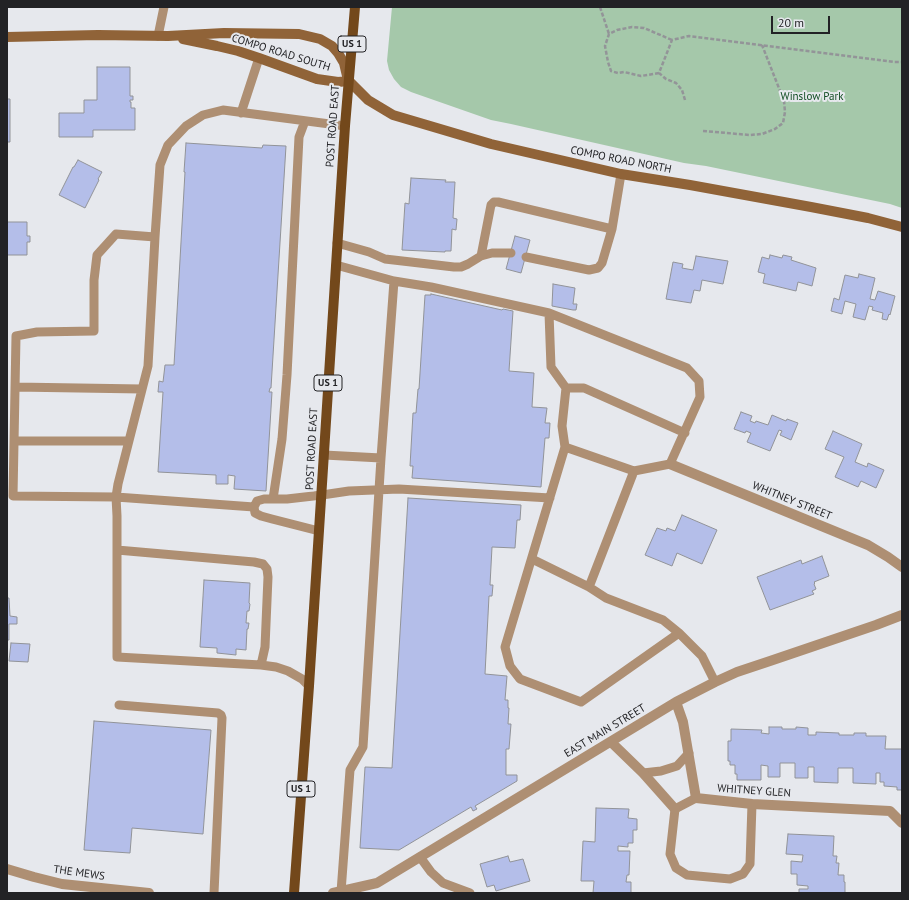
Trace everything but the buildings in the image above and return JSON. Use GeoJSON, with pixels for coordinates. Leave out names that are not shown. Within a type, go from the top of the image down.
{"type":"FeatureCollection","features":[{"type":"Feature","properties":{"kind":"main road","name":"POST ROAD EAST"},"geometry":{"type":"LineString","coordinates":[[294,893],[322,495],[345,126],[355,7]]}},
{"type":"Feature","properties":{"kind":"main road","name":"COMPO ROAD SOUTH"},"geometry":{"type":"LineString","coordinates":[[7,37],[163,36],[224,33],[299,34],[320,39],[332,46],[344,63],[349,82],[317,79],[259,58],[217,46],[163,36]]}},
{"type":"Feature","properties":{"kind":"main road","name":"COMPO ROAD NORTH"},"geometry":{"type":"LineString","coordinates":[[349,82],[368,100],[393,115],[491,144],[621,174],[811,207],[868,218],[902,227]]}},
{"type":"Feature","properties":{"kind":"street","name":"WHITNEY STREET"},"geometry":{"type":"LineString","coordinates":[[670,464],[868,545],[902,567]]}},
{"type":"Feature","properties":{"kind":"street","name":"EAST MAIN STREET"},"geometry":{"type":"LineString","coordinates":[[337,892],[353,891],[377,883],[676,702],[715,682],[738,672],[902,615]]}},
{"type":"Feature","properties":{"kind":"street"},"geometry":{"type":"LineString","coordinates":[[676,702],[683,722],[696,798]]}},
{"type":"Feature","properties":{"kind":"street"},"geometry":{"type":"LineString","coordinates":[[611,742],[642,772],[675,809]]}},
{"type":"Feature","properties":{"kind":"street","name":"WHITNEY GLEN"},"geometry":{"type":"LineString","coordinates":[[696,798],[752,804],[890,811],[902,823]]}},
{"type":"Feature","properties":{"kind":"street","name":"THE MEWS"},"geometry":{"type":"LineString","coordinates":[[7,868],[34,878],[62,884],[149,893]]}},
{"type":"Feature","properties":{"kind":"lane"},"geometry":{"type":"LineString","coordinates":[[163,36],[164,7]]}},
{"type":"Feature","properties":{"kind":"lane"},"geometry":{"type":"LineString","coordinates":[[241,112],[259,58]]}},
{"type":"Feature","properties":{"kind":"lane"},"geometry":{"type":"LineString","coordinates":[[309,686],[302,678],[288,671],[276,668],[117,657],[116,497],[128,441],[148,366],[160,165],[168,145],[186,126],[203,115],[223,110],[345,126]]}},
{"type":"Feature","properties":{"kind":"lane"},"geometry":{"type":"LineString","coordinates":[[274,499],[282,439],[287,375],[300,137],[305,121]]}},
{"type":"Feature","properties":{"kind":"lane"},"geometry":{"type":"LineString","coordinates":[[526,257],[589,270],[598,268],[602,263],[612,228],[621,174]]}},
{"type":"Feature","properties":{"kind":"lane"},"geometry":{"type":"LineString","coordinates":[[481,256],[491,205],[494,202],[612,228]]}},
{"type":"Feature","properties":{"kind":"lane"},"geometry":{"type":"LineString","coordinates":[[155,237],[116,234],[97,255],[94,280],[94,331],[37,332],[16,336],[13,496],[116,497],[254,507]]}},
{"type":"Feature","properties":{"kind":"lane"},"geometry":{"type":"LineString","coordinates":[[337,243],[369,252],[385,259],[454,267],[468,264],[481,256],[492,253],[511,253]]}},
{"type":"Feature","properties":{"kind":"lane"},"geometry":{"type":"LineString","coordinates":[[336,265],[394,280],[549,314],[687,368],[699,381],[700,397],[670,464],[634,471],[565,447]]}},
{"type":"Feature","properties":{"kind":"lane"},"geometry":{"type":"LineString","coordinates":[[337,892],[350,770],[363,747],[394,280]]}},
{"type":"Feature","properties":{"kind":"lane"},"geometry":{"type":"LineString","coordinates":[[549,314],[551,367],[566,388],[562,426],[565,447],[505,647],[510,666],[520,679],[581,702],[679,633]]}},
{"type":"Feature","properties":{"kind":"lane"},"geometry":{"type":"LineString","coordinates":[[15,387],[142,389]]}},
{"type":"Feature","properties":{"kind":"lane"},"geometry":{"type":"LineString","coordinates":[[566,388],[584,388],[685,433]]}},
{"type":"Feature","properties":{"kind":"lane"},"geometry":{"type":"LineString","coordinates":[[14,441],[128,441]]}},
{"type":"Feature","properties":{"kind":"lane"},"geometry":{"type":"LineString","coordinates":[[324,455],[381,458]]}},
{"type":"Feature","properties":{"kind":"lane"},"geometry":{"type":"LineString","coordinates":[[589,587],[634,471]]}},
{"type":"Feature","properties":{"kind":"lane"},"geometry":{"type":"LineString","coordinates":[[319,531],[261,516],[256,513],[254,507],[257,501],[264,499],[286,499],[349,491],[399,489],[550,498]]}},
{"type":"Feature","properties":{"kind":"lane"},"geometry":{"type":"LineString","coordinates":[[117,550],[263,564],[267,569],[268,577],[264,647],[261,666]]}},
{"type":"Feature","properties":{"kind":"lane"},"geometry":{"type":"LineString","coordinates":[[532,559],[589,587],[606,598],[663,620],[679,633],[702,656],[715,682]]}},
{"type":"Feature","properties":{"kind":"lane"},"geometry":{"type":"LineString","coordinates":[[119,705],[218,713],[221,715],[214,893]]}},
{"type":"Feature","properties":{"kind":"lane"},"geometry":{"type":"LineString","coordinates":[[642,772],[661,771],[677,766],[689,753]]}},
{"type":"Feature","properties":{"kind":"lane"},"geometry":{"type":"LineString","coordinates":[[696,798],[675,809],[670,854],[676,868],[687,875],[730,879],[743,874],[750,864],[752,804]]}},
{"type":"Feature","properties":{"kind":"lane"},"geometry":{"type":"LineString","coordinates":[[420,857],[431,872],[443,883],[470,893]]}},
{"type":"Feature","properties":{"kind":"path"},"geometry":{"type":"LineString","coordinates":[[600,7],[609,34],[605,46],[611,71],[641,76],[659,72]]}},
{"type":"Feature","properties":{"kind":"path"},"geometry":{"type":"LineString","coordinates":[[609,34],[617,30],[632,27],[644,28],[672,40],[690,36],[902,62]]}},
{"type":"Feature","properties":{"kind":"path"},"geometry":{"type":"LineString","coordinates":[[659,72],[672,40]]}},
{"type":"Feature","properties":{"kind":"path"},"geometry":{"type":"LineString","coordinates":[[703,131],[750,135],[762,134],[775,129],[782,123],[785,112],[784,101],[762,45]]}},
{"type":"Feature","properties":{"kind":"path"},"geometry":{"type":"LineString","coordinates":[[659,72],[666,78],[676,83],[682,90],[685,100]]}},
{"type":"Feature","properties":{"kind":"green space","name":"Winslow Park"},"geometry":{"type":"Polygon","coordinates":[[[392,7],[902,7],[902,208],[890,204],[706,166],[684,163],[491,120],[411,92],[401,87],[389,70],[387,61],[392,7]]]}}]}
